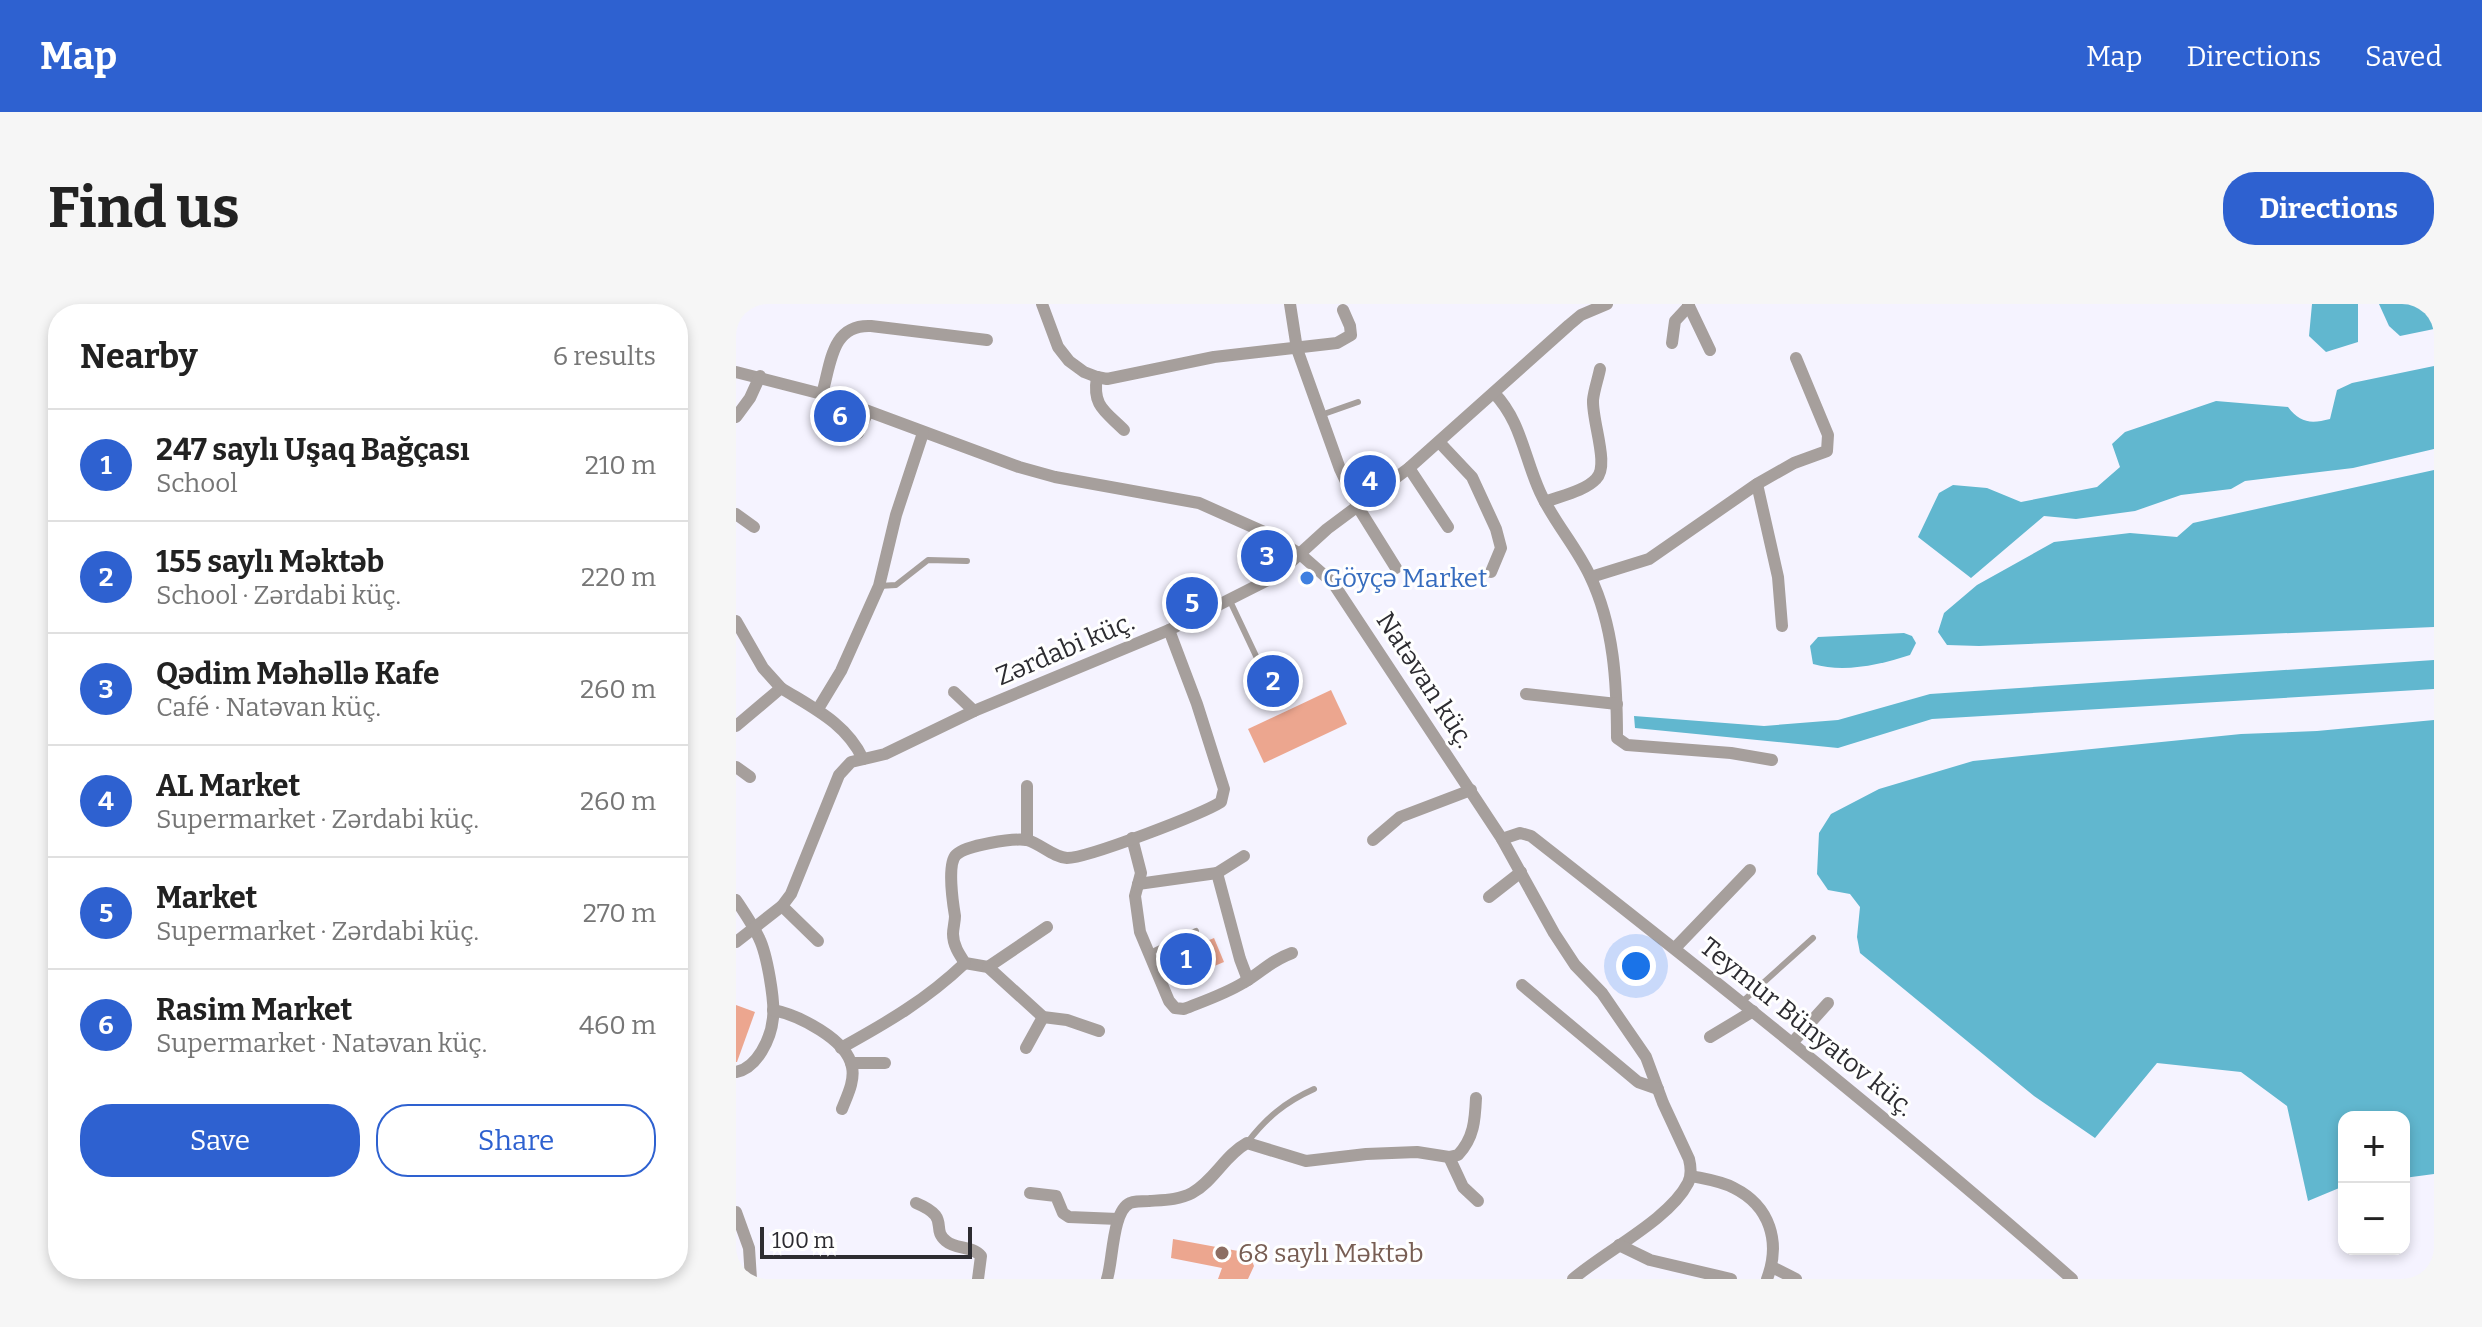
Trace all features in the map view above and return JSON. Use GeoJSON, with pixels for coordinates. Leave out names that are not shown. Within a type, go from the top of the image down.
{"type":"FeatureCollection","features":[{"type":"Feature","properties":{"kind":"street"},"geometry":{"type":"LineString","coordinates":[[1042,304],[1058,347],[1069,361],[1084,372],[1107,379],[1214,357],[1337,343],[1351,335],[1343,310]]}},
{"type":"Feature","properties":{"kind":"street"},"geometry":{"type":"LineString","coordinates":[[1290,304],[1297,349],[1321,415],[1358,507],[1396,568]]}},
{"type":"Feature","properties":{"kind":"street","name":"Zərdabi küç."},"geometry":{"type":"LineString","coordinates":[[736,942],[782,906],[799,876],[839,775],[851,762],[885,754],[974,711],[1169,630],[1272,577],[1327,529],[1439,442],[1580,310],[1607,304]]}},
{"type":"Feature","properties":{"kind":"street"},"geometry":{"type":"LineString","coordinates":[[1672,343],[1675,321],[1689,305],[1710,350]]}},
{"type":"Feature","properties":{"kind":"street"},"geometry":{"type":"LineString","coordinates":[[822,394],[838,340],[852,327],[871,326],[987,340]]}},
{"type":"Feature","properties":{"kind":"street"},"geometry":{"type":"LineString","coordinates":[[1591,577],[1649,559],[1757,484],[1794,463],[1827,451],[1828,435],[1796,358]]}},
{"type":"Feature","properties":{"kind":"street"},"geometry":{"type":"LineString","coordinates":[[1545,502],[1595,482],[1601,473],[1603,462],[1593,424],[1593,398],[1600,369]]}},
{"type":"Feature","properties":{"kind":"street","name":"Natəvan küç."},"geometry":{"type":"LineString","coordinates":[[736,372],[822,394],[923,433],[1055,477],[1199,503],[1264,532],[1319,569],[1342,592],[1471,790],[1575,965],[1602,993],[1646,1057],[1689,1159],[1691,1176]]}},
{"type":"Feature","properties":{"kind":"street"},"geometry":{"type":"LineString","coordinates":[[736,417],[750,398],[760,376]]}},
{"type":"Feature","properties":{"kind":"street"},"geometry":{"type":"LineString","coordinates":[[1097,377],[1094,396],[1098,404],[1124,430]]}},
{"type":"Feature","properties":{"kind":"street"},"geometry":{"type":"LineString","coordinates":[[1494,393],[1513,417],[1529,467],[1545,502],[1591,577],[1613,655],[1617,738],[1627,745],[1731,753],[1772,760]]}},
{"type":"Feature","properties":{"kind":"street"},"geometry":{"type":"LineString","coordinates":[[858,433],[868,412]]}},
{"type":"Feature","properties":{"kind":"street"},"geometry":{"type":"LineString","coordinates":[[818,709],[841,671],[879,586],[896,515],[923,433]]}},
{"type":"Feature","properties":{"kind":"street"},"geometry":{"type":"LineString","coordinates":[[1439,442],[1472,477],[1496,529],[1501,548],[1491,572]]}},
{"type":"Feature","properties":{"kind":"street"},"geometry":{"type":"LineString","coordinates":[[1409,468],[1448,527]]}},
{"type":"Feature","properties":{"kind":"street"},"geometry":{"type":"LineString","coordinates":[[1757,484],[1778,577],[1782,626]]}},
{"type":"Feature","properties":{"kind":"street"},"geometry":{"type":"LineString","coordinates":[[736,514],[754,527]]}},
{"type":"Feature","properties":{"kind":"street"},"geometry":{"type":"LineString","coordinates":[[736,621],[763,668],[781,688],[818,709],[850,737],[863,759]]}},
{"type":"Feature","properties":{"kind":"street"},"geometry":{"type":"LineString","coordinates":[[1099,1031],[1067,1020],[1043,1017],[988,967],[965,963],[957,952],[953,936],[953,861],[956,854],[998,840],[1027,840],[1066,858],[1132,838],[1216,806],[1224,796],[1197,704],[1169,630]]}},
{"type":"Feature","properties":{"kind":"street"},"geometry":{"type":"LineString","coordinates":[[736,726],[781,688]]}},
{"type":"Feature","properties":{"kind":"street"},"geometry":{"type":"LineString","coordinates":[[954,692],[974,711]]}},
{"type":"Feature","properties":{"kind":"street"},"geometry":{"type":"LineString","coordinates":[[1526,694],[1617,704]]}},
{"type":"Feature","properties":{"kind":"street"},"geometry":{"type":"LineString","coordinates":[[736,767],[750,777]]}},
{"type":"Feature","properties":{"kind":"street"},"geometry":{"type":"LineString","coordinates":[[1027,786],[1027,840]]}},
{"type":"Feature","properties":{"kind":"street"},"geometry":{"type":"LineString","coordinates":[[1373,840],[1400,817],[1471,790]]}},
{"type":"Feature","properties":{"kind":"street","name":"Teymur Bünyatov küç."},"geometry":{"type":"LineString","coordinates":[[1502,839],[1520,833],[1531,836],[1748,1006],[2072,1279]]}},
{"type":"Feature","properties":{"kind":"street"},"geometry":{"type":"LineString","coordinates":[[1132,838],[1141,873],[1135,911],[1148,954],[1175,1008],[1184,1009],[1248,980],[1273,960],[1292,953]]}},
{"type":"Feature","properties":{"kind":"street"},"geometry":{"type":"LineString","coordinates":[[1138,884],[1217,873],[1244,856]]}},
{"type":"Feature","properties":{"kind":"street"},"geometry":{"type":"LineString","coordinates":[[1675,948],[1750,870]]}},
{"type":"Feature","properties":{"kind":"street"},"geometry":{"type":"LineString","coordinates":[[1489,897],[1521,872]]}},
{"type":"Feature","properties":{"kind":"street"},"geometry":{"type":"LineString","coordinates":[[1217,873],[1248,980]]}},
{"type":"Feature","properties":{"kind":"street"},"geometry":{"type":"LineString","coordinates":[[736,900],[763,951],[773,1010],[770,1031],[759,1055],[752,1065],[736,1072]]}},
{"type":"Feature","properties":{"kind":"street"},"geometry":{"type":"LineString","coordinates":[[782,906],[818,941]]}},
{"type":"Feature","properties":{"kind":"street"},"geometry":{"type":"LineString","coordinates":[[988,967],[1047,927]]}},
{"type":"Feature","properties":{"kind":"street"},"geometry":{"type":"LineString","coordinates":[[841,1048],[903,1014],[965,963]]}},
{"type":"Feature","properties":{"kind":"street"},"geometry":{"type":"LineString","coordinates":[[1522,985],[1638,1082],[1658,1089]]}},
{"type":"Feature","properties":{"kind":"street"},"geometry":{"type":"LineString","coordinates":[[1792,1043],[1828,1003]]}},
{"type":"Feature","properties":{"kind":"street"},"geometry":{"type":"LineString","coordinates":[[1710,1037],[1748,1006]]}},
{"type":"Feature","properties":{"kind":"street"},"geometry":{"type":"LineString","coordinates":[[773,1010],[807,1021],[841,1048],[851,1063],[851,1084],[842,1109]]}},
{"type":"Feature","properties":{"kind":"street"},"geometry":{"type":"LineString","coordinates":[[1026,1048],[1043,1017]]}},
{"type":"Feature","properties":{"kind":"street"},"geometry":{"type":"LineString","coordinates":[[851,1063],[885,1063]]}},
{"type":"Feature","properties":{"kind":"street"},"geometry":{"type":"LineString","coordinates":[[1107,1279],[1118,1219],[1130,1203],[1174,1199],[1190,1194],[1204,1185],[1238,1148],[1247,1143],[1306,1161],[1356,1154],[1417,1152],[1449,1157],[1458,1155],[1471,1137],[1476,1098]]}},
{"type":"Feature","properties":{"kind":"street"},"geometry":{"type":"LineString","coordinates":[[1449,1157],[1463,1187],[1478,1201]]}},
{"type":"Feature","properties":{"kind":"street"},"geometry":{"type":"LineString","coordinates":[[1573,1279],[1665,1209],[1691,1176],[1731,1186],[1762,1211],[1774,1243],[1770,1273],[1796,1279]]}},
{"type":"Feature","properties":{"kind":"street"},"geometry":{"type":"LineString","coordinates":[[1030,1193],[1056,1196],[1063,1213],[1069,1217],[1118,1219]]}},
{"type":"Feature","properties":{"kind":"street"},"geometry":{"type":"LineString","coordinates":[[916,1203],[932,1210],[937,1216],[943,1239],[948,1244],[977,1251],[981,1256],[978,1279]]}},
{"type":"Feature","properties":{"kind":"street"},"geometry":{"type":"LineString","coordinates":[[736,1212],[749,1248],[751,1279]]}},
{"type":"Feature","properties":{"kind":"street"},"geometry":{"type":"LineString","coordinates":[[1619,1245],[1650,1260],[1731,1279]]}},
{"type":"Feature","properties":{"kind":"lane"},"geometry":{"type":"LineString","coordinates":[[1321,415],[1358,402]]}},
{"type":"Feature","properties":{"kind":"lane"},"geometry":{"type":"LineString","coordinates":[[879,586],[896,585],[928,560],[967,561]]}},
{"type":"Feature","properties":{"kind":"lane"},"geometry":{"type":"LineString","coordinates":[[1230,601],[1273,692]]}},
{"type":"Feature","properties":{"kind":"lane"},"geometry":{"type":"LineString","coordinates":[[1148,954],[1196,931]]}},
{"type":"Feature","properties":{"kind":"lane"},"geometry":{"type":"LineString","coordinates":[[1748,1006],[1813,938]]}},
{"type":"Feature","properties":{"kind":"lane"},"geometry":{"type":"LineString","coordinates":[[1247,1143],[1263,1121],[1279,1108],[1314,1089]]}},
{"type":"Feature","properties":{"kind":"water"},"geometry":{"type":"Polygon","coordinates":[[[2312,304],[2358,304],[2358,342],[2326,352],[2309,336],[2312,304]]]}},
{"type":"Feature","properties":{"kind":"water"},"geometry":{"type":"Polygon","coordinates":[[[2379,304],[2434,304],[2434,329],[2400,336],[2389,326],[2379,304]]]}},
{"type":"Feature","properties":{"kind":"water"},"geometry":{"type":"Polygon","coordinates":[[[2434,366],[2434,449],[2353,468],[2245,481],[2231,489],[2181,495],[2135,511],[2076,519],[2044,516],[1971,578],[1918,537],[1939,493],[1953,485],[1987,488],[2021,502],[2097,487],[2120,467],[2112,444],[2125,432],[2216,401],[2288,407],[2302,419],[2323,421],[2330,419],[2337,390],[2352,383],[2434,366]]]}},
{"type":"Feature","properties":{"kind":"water"},"geometry":{"type":"Polygon","coordinates":[[[2434,470],[2434,627],[1979,646],[1947,645],[1938,632],[1944,613],[1977,585],[2054,542],[2130,533],[2177,537],[2193,523],[2434,470]]]}},
{"type":"Feature","properties":{"kind":"water"},"geometry":{"type":"Polygon","coordinates":[[[1904,633],[1912,636],[1916,643],[1910,655],[1862,667],[1837,668],[1813,664],[1810,646],[1818,637],[1904,633]]]}},
{"type":"Feature","properties":{"kind":"water"},"geometry":{"type":"Polygon","coordinates":[[[2434,660],[2434,689],[1932,719],[1838,748],[1635,728],[1634,716],[1764,726],[1838,720],[1930,694],[2434,660]]]}},
{"type":"Feature","properties":{"kind":"water"},"geometry":{"type":"Polygon","coordinates":[[[2434,720],[2434,1174],[2410,1177],[2410,1111],[2338,1111],[2338,1188],[2308,1201],[2287,1106],[2241,1072],[2157,1063],[2095,1138],[2034,1096],[1860,953],[1857,937],[1860,907],[1850,894],[1828,890],[1817,874],[1819,833],[1831,814],[1879,789],[1973,761],[2241,734],[2317,731],[2434,720]]]}},
{"type":"Feature","properties":{"kind":"building"},"geometry":{"type":"Polygon","coordinates":[[[1331,690],[1347,724],[1264,763],[1248,729],[1331,690]]]}},
{"type":"Feature","properties":{"kind":"building"},"geometry":{"type":"Polygon","coordinates":[[[1214,938],[1224,962],[1174,983],[1164,959],[1214,938]]]}},
{"type":"Feature","properties":{"kind":"building"},"geometry":{"type":"Polygon","coordinates":[[[736,1005],[755,1012],[737,1062],[736,1062],[736,1005]]]}},
{"type":"Feature","properties":{"kind":"building"},"geometry":{"type":"Polygon","coordinates":[[[1173,1239],[1249,1253],[1254,1266],[1248,1279],[1218,1279],[1222,1268],[1171,1258],[1173,1239]]]}},
{"type":"Feature","properties":{"kind":"place","name":"Rasim Market"},"geometry":{"type":"Point","coordinates":[840,416]}},
{"type":"Feature","properties":{"kind":"place","name":"AL Market"},"geometry":{"type":"Point","coordinates":[1370,481]}},
{"type":"Feature","properties":{"kind":"place","name":"Qədim Məhəllə Kafe"},"geometry":{"type":"Point","coordinates":[1267,556]}},
{"type":"Feature","properties":{"kind":"place","name":"Göyçə Market"},"geometry":{"type":"Point","coordinates":[1307,578]}},
{"type":"Feature","properties":{"kind":"place","name":"Market"},"geometry":{"type":"Point","coordinates":[1192,603]}},
{"type":"Feature","properties":{"kind":"place","name":"155 saylı Məktəb"},"geometry":{"type":"Point","coordinates":[1273,681]}},
{"type":"Feature","properties":{"kind":"place","name":"247 saylı Uşaq Bağçası"},"geometry":{"type":"Point","coordinates":[1186,959]}},
{"type":"Feature","properties":{"kind":"place","name":"68 saylı Məktəb"},"geometry":{"type":"Point","coordinates":[1222,1253]}}]}
